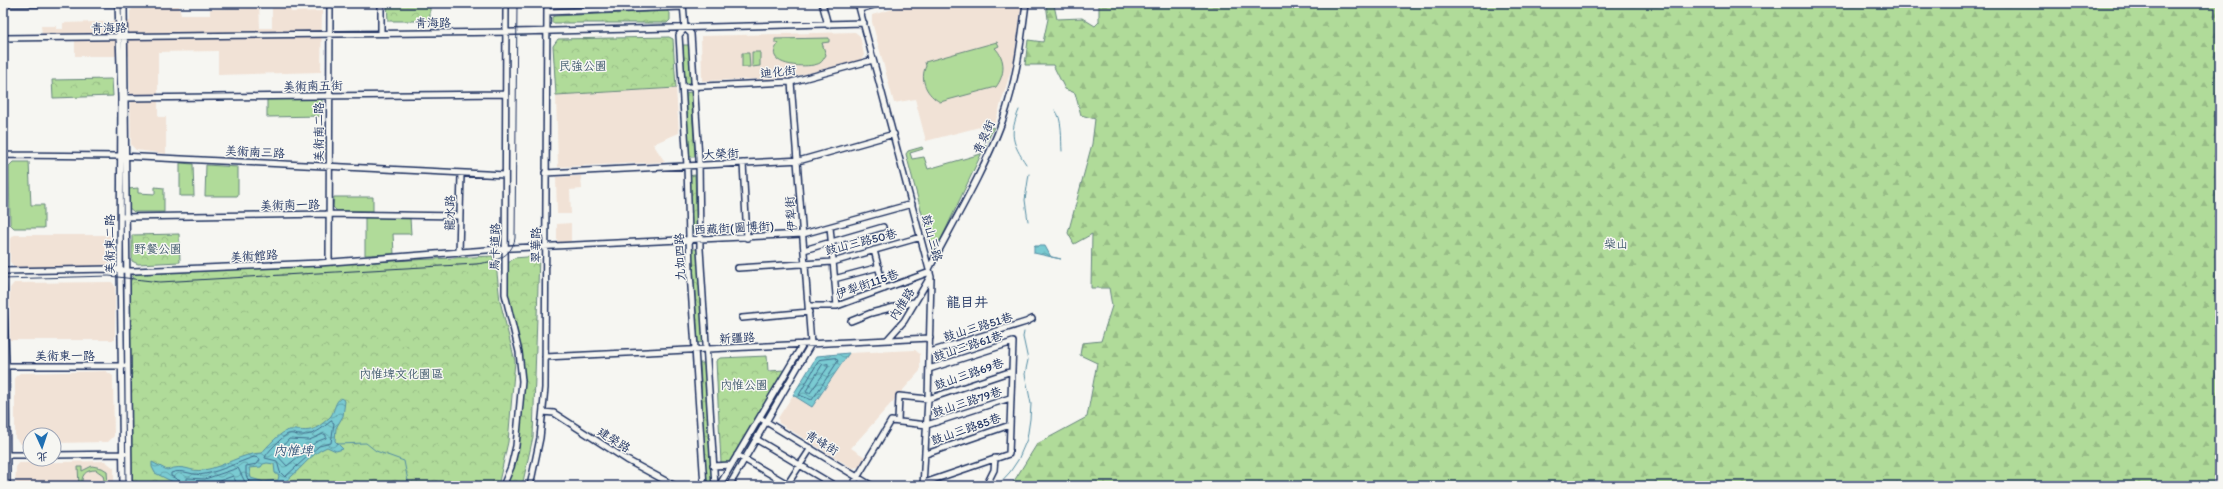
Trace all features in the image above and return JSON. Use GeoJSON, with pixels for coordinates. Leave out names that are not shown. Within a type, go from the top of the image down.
{"type":"FeatureCollection","features":[{"type":"Feature","properties":{"kind":"street","name":"美術東二路"},"geometry":{"type":"LineString","coordinates":[[118,3],[123,98]]}},
{"type":"Feature","properties":{"kind":"street"},"geometry":{"type":"LineString","coordinates":[[3,4],[123,3]]}},
{"type":"Feature","properties":{"kind":"street","name":"美術東二路"},"geometry":{"type":"LineString","coordinates":[[123,3],[125,38],[123,98],[123,217],[126,270],[129,486]]}},
{"type":"Feature","properties":{"kind":"street","name":"美術南二路"},"geometry":{"type":"LineString","coordinates":[[328,262],[330,3]]}},
{"type":"Feature","properties":{"kind":"street"},"geometry":{"type":"LineString","coordinates":[[381,3],[381,34]]}},
{"type":"Feature","properties":{"kind":"street","name":"馬卡道路"},"geometry":{"type":"LineString","coordinates":[[504,486],[511,467],[516,446],[522,381],[519,352],[505,294],[506,3]]}},
{"type":"Feature","properties":{"kind":"street","name":"翠華路"},"geometry":{"type":"LineString","coordinates":[[530,486],[536,466],[543,412],[545,358],[547,3]]}},
{"type":"Feature","properties":{"kind":"street"},"geometry":{"type":"LineString","coordinates":[[822,3],[828,25]]}},
{"type":"Feature","properties":{"kind":"street"},"geometry":{"type":"LineString","coordinates":[[859,6],[881,3]]}},
{"type":"Feature","properties":{"kind":"street","name":"青泉街"},"geometry":{"type":"LineString","coordinates":[[930,273],[1002,123],[1017,66],[1026,3]]}},
{"type":"Feature","properties":{"kind":"street"},"geometry":{"type":"LineString","coordinates":[[547,12],[683,5]]}},
{"type":"Feature","properties":{"kind":"street","name":"九如四路"},"geometry":{"type":"LineString","coordinates":[[683,5],[685,28],[691,34],[695,86],[699,165],[700,239],[715,486]]}},
{"type":"Feature","properties":{"kind":"street","name":"鼓山三路"},"geometry":{"type":"LineString","coordinates":[[859,6],[930,273],[930,352],[926,454],[923,485]]}},
{"type":"Feature","properties":{"kind":"street"},"geometry":{"type":"LineString","coordinates":[[3,9],[3,271],[5,455],[7,486]]}},
{"type":"Feature","properties":{"kind":"street","name":"青海路"},"geometry":{"type":"LineString","coordinates":[[3,38],[125,38],[506,32],[864,24]]}},
{"type":"Feature","properties":{"kind":"street","name":"九如四路"},"geometry":{"type":"LineString","coordinates":[[685,28],[679,35],[704,486]]}},
{"type":"Feature","properties":{"kind":"street","name":"迪化街"},"geometry":{"type":"LineString","coordinates":[[682,87],[791,82],[873,60]]}},
{"type":"Feature","properties":{"kind":"street","name":"伊犁街"},"geometry":{"type":"LineString","coordinates":[[791,82],[811,344]]}},
{"type":"Feature","properties":{"kind":"street","name":"美術南五街"},"geometry":{"type":"LineString","coordinates":[[123,98],[505,94]]}},
{"type":"Feature","properties":{"kind":"street","name":"大榮街"},"geometry":{"type":"LineString","coordinates":[[545,173],[797,160],[894,134]]}},
{"type":"Feature","properties":{"kind":"street","name":"美術南三路"},"geometry":{"type":"LineString","coordinates":[[3,155],[123,156],[329,165],[461,174],[505,175]]}},
{"type":"Feature","properties":{"kind":"street"},"geometry":{"type":"LineString","coordinates":[[743,163],[747,238]]}},
{"type":"Feature","properties":{"kind":"street","name":"龍水路"},"geometry":{"type":"LineString","coordinates":[[459,254],[461,174]]}},
{"type":"Feature","properties":{"kind":"street","name":"西藏街(圖博街)"},"geometry":{"type":"LineString","coordinates":[[505,249],[803,234],[912,204]]}},
{"type":"Feature","properties":{"kind":"street","name":"美術南一路"},"geometry":{"type":"LineString","coordinates":[[123,217],[329,214],[460,216]]}},
{"type":"Feature","properties":{"kind":"street","name":"美術東二路"},"geometry":{"type":"LineString","coordinates":[[123,217],[120,269],[123,486]]}},
{"type":"Feature","properties":{"kind":"street"},"geometry":{"type":"LineString","coordinates":[[830,227],[837,306]]}},
{"type":"Feature","properties":{"kind":"street"},"geometry":{"type":"LineString","coordinates":[[804,250],[884,227]]}},
{"type":"Feature","properties":{"kind":"street","name":"鼓山三路50巷"},"geometry":{"type":"LineString","coordinates":[[738,268],[805,262],[833,262],[921,237]]}},
{"type":"Feature","properties":{"kind":"street","name":"美術館路"},"geometry":{"type":"LineString","coordinates":[[3,271],[126,270],[328,262],[459,254],[505,249]]}},
{"type":"Feature","properties":{"kind":"street"},"geometry":{"type":"LineString","coordinates":[[874,250],[884,289]]}},
{"type":"Feature","properties":{"kind":"street"},"geometry":{"type":"LineString","coordinates":[[834,280],[879,267]]}},
{"type":"Feature","properties":{"kind":"street","name":"伊犁街115巷"},"geometry":{"type":"LineString","coordinates":[[742,318],[779,315],[809,309],[837,306],[930,273]]}},
{"type":"Feature","properties":{"kind":"street","name":"內惟路"},"geometry":{"type":"LineString","coordinates":[[887,340],[904,321],[930,273]]}},
{"type":"Feature","properties":{"kind":"street"},"geometry":{"type":"LineString","coordinates":[[851,321],[892,306],[914,302]]}},
{"type":"Feature","properties":{"kind":"street","name":"鼓山三路51巷"},"geometry":{"type":"LineString","coordinates":[[930,352],[1032,319]]}},
{"type":"Feature","properties":{"kind":"street","name":"新疆路"},"geometry":{"type":"LineString","coordinates":[[545,358],[930,338]]}},
{"type":"Feature","properties":{"kind":"street","name":"鼓山三路61巷"},"geometry":{"type":"LineString","coordinates":[[929,369],[1013,342]]}},
{"type":"Feature","properties":{"kind":"street","name":"鼓山三路69巷"},"geometry":{"type":"LineString","coordinates":[[928,399],[1012,370],[1013,342]]}},
{"type":"Feature","properties":{"kind":"street"},"geometry":{"type":"LineString","coordinates":[[719,486],[802,344]]}},
{"type":"Feature","properties":{"kind":"street"},"geometry":{"type":"LineString","coordinates":[[729,486],[811,344]]}},
{"type":"Feature","properties":{"kind":"street","name":"美術東一路"},"geometry":{"type":"LineString","coordinates":[[5,366],[128,366]]}},
{"type":"Feature","properties":{"kind":"street","name":"鼓山三路79巷"},"geometry":{"type":"LineString","coordinates":[[927,425],[1010,398],[1012,370]]}},
{"type":"Feature","properties":{"kind":"street"},"geometry":{"type":"LineString","coordinates":[[898,421],[899,396],[928,399]]}},
{"type":"Feature","properties":{"kind":"street","name":"鼓山三路85巷"},"geometry":{"type":"LineString","coordinates":[[926,454],[1010,425],[1010,398]]}},
{"type":"Feature","properties":{"kind":"street","name":"建榮路"},"geometry":{"type":"LineString","coordinates":[[543,412],[554,413],[627,460],[674,486]]}},
{"type":"Feature","properties":{"kind":"street","name":"青峰街"},"geometry":{"type":"LineString","coordinates":[[760,418],[872,486]]}},
{"type":"Feature","properties":{"kind":"street"},"geometry":{"type":"LineString","coordinates":[[852,486],[891,421],[927,425]]}},
{"type":"Feature","properties":{"kind":"street"},"geometry":{"type":"LineString","coordinates":[[923,485],[1009,454],[1010,425]]}},
{"type":"Feature","properties":{"kind":"street"},"geometry":{"type":"LineString","coordinates":[[756,439],[835,486]]}},
{"type":"Feature","properties":{"kind":"street"},"geometry":{"type":"LineString","coordinates":[[737,455],[788,485],[799,465],[811,448]]}},
{"type":"Feature","properties":{"kind":"street"},"geometry":{"type":"LineString","coordinates":[[62,455],[129,454]]}},
{"type":"Feature","properties":{"kind":"street"},"geometry":{"type":"LineString","coordinates":[[5,455],[22,455]]}},
{"type":"Feature","properties":{"kind":"street"},"geometry":{"type":"LineString","coordinates":[[986,486],[994,470],[996,458]]}},
{"type":"Feature","properties":{"kind":"street"},"geometry":{"type":"LineString","coordinates":[[713,466],[731,465]]}},
{"type":"Feature","properties":{"kind":"shaded area"},"geometry":{"type":"Polygon","coordinates":[[[149,3],[178,3],[181,15],[210,15],[210,9],[247,8],[247,3],[259,3],[260,28],[272,28],[272,7],[290,7],[291,12],[322,11],[321,72],[218,75],[218,51],[158,52],[158,117],[166,117],[166,154],[136,150],[131,145],[129,56],[75,56],[75,36],[42,34],[41,26],[56,26],[56,29],[63,29],[63,23],[130,21],[130,11],[136,5],[149,3]]]}},
{"type":"Feature","properties":{"kind":"shaded area"},"geometry":{"type":"Polygon","coordinates":[[[914,3],[1022,3],[1014,60],[995,123],[926,141],[915,99],[894,103],[872,22],[872,15],[914,3]]]}},
{"type":"Feature","properties":{"kind":"shaded area"},"geometry":{"type":"Polygon","coordinates":[[[855,32],[860,36],[864,55],[861,60],[789,78],[702,81],[701,36],[855,32]]]}},
{"type":"Feature","properties":{"kind":"shaded area"},"geometry":{"type":"Polygon","coordinates":[[[676,88],[679,133],[653,144],[665,162],[558,167],[556,95],[676,88]]]}},
{"type":"Feature","properties":{"kind":"shaded area"},"geometry":{"type":"Polygon","coordinates":[[[581,176],[582,189],[570,190],[571,214],[557,214],[556,177],[581,176]]]}},
{"type":"Feature","properties":{"kind":"shaded area"},"geometry":{"type":"Polygon","coordinates":[[[571,223],[571,245],[557,245],[557,224],[571,223]]]}},
{"type":"Feature","properties":{"kind":"shaded area"},"geometry":{"type":"Polygon","coordinates":[[[14,235],[111,235],[114,238],[114,260],[111,266],[15,268],[10,262],[10,240],[14,235]]]}},
{"type":"Feature","properties":{"kind":"shaded area"},"geometry":{"type":"Polygon","coordinates":[[[112,282],[115,286],[115,340],[10,340],[10,288],[14,283],[112,282]]]}},
{"type":"Feature","properties":{"kind":"shaded area"},"geometry":{"type":"Polygon","coordinates":[[[915,350],[920,354],[920,371],[851,448],[865,457],[859,467],[852,468],[779,423],[778,418],[793,395],[812,407],[849,353],[915,350]]]}},
{"type":"Feature","properties":{"kind":"shaded area"},"geometry":{"type":"Polygon","coordinates":[[[106,371],[113,376],[114,436],[108,442],[62,443],[62,427],[22,427],[21,444],[15,438],[15,377],[20,373],[106,371]]]}},
{"type":"Feature","properties":{"kind":"shaded area"},"geometry":{"type":"Polygon","coordinates":[[[105,461],[114,468],[114,486],[15,486],[16,467],[19,463],[22,463],[22,467],[62,467],[62,462],[105,461]]]}},
{"type":"Feature","properties":{"kind":"green space"},"geometry":{"type":"Polygon","coordinates":[[[387,3],[430,3],[430,21],[388,21],[387,3]]]}},
{"type":"Feature","properties":{"kind":"green space","name":"柴山"},"geometry":{"type":"Polygon","coordinates":[[[1046,3],[1054,5],[1057,19],[1082,18],[1095,26],[1099,22],[1099,3],[2220,3],[2220,486],[1011,486],[1037,444],[1087,417],[1097,363],[1080,355],[1082,343],[1101,341],[1112,306],[1109,288],[1091,288],[1092,234],[1074,244],[1068,233],[1092,144],[1095,119],[1081,115],[1075,93],[1065,89],[1053,65],[1025,65],[1028,40],[1043,42],[1048,19],[1046,3]]]}},
{"type":"Feature","properties":{"kind":"green space"},"geometry":{"type":"Polygon","coordinates":[[[667,11],[670,13],[670,20],[667,23],[552,23],[552,17],[555,16],[667,11]]]}},
{"type":"Feature","properties":{"kind":"green space","name":"民強公園"},"geometry":{"type":"Polygon","coordinates":[[[669,37],[673,39],[676,88],[556,95],[553,46],[558,39],[669,37]]]}},
{"type":"Feature","properties":{"kind":"green space"},"geometry":{"type":"Polygon","coordinates":[[[829,38],[829,42],[822,43],[826,55],[820,63],[815,65],[797,66],[781,61],[776,57],[775,51],[779,43],[775,43],[775,39],[829,38]]]}},
{"type":"Feature","properties":{"kind":"green space"},"geometry":{"type":"Polygon","coordinates":[[[997,42],[999,46],[995,48],[999,52],[1003,62],[1003,72],[996,87],[940,102],[931,95],[926,87],[923,77],[926,66],[925,62],[997,42]]]}},
{"type":"Feature","properties":{"kind":"green space"},"geometry":{"type":"Polygon","coordinates":[[[683,45],[689,45],[691,84],[685,85],[683,45]]]}},
{"type":"Feature","properties":{"kind":"green space"},"geometry":{"type":"Polygon","coordinates":[[[752,52],[760,52],[760,66],[752,67],[752,52]]]}},
{"type":"Feature","properties":{"kind":"green space"},"geometry":{"type":"Polygon","coordinates":[[[742,53],[749,53],[750,67],[742,67],[742,53]]]}},
{"type":"Feature","properties":{"kind":"green space"},"geometry":{"type":"Polygon","coordinates":[[[112,79],[113,96],[53,98],[52,80],[112,79]]]}},
{"type":"Feature","properties":{"kind":"green space"},"geometry":{"type":"Polygon","coordinates":[[[691,92],[695,157],[689,157],[685,93],[691,92]]]}},
{"type":"Feature","properties":{"kind":"green space"},"geometry":{"type":"Polygon","coordinates":[[[320,98],[322,100],[322,116],[267,117],[267,99],[320,98]]]}},
{"type":"Feature","properties":{"kind":"green space"},"geometry":{"type":"Polygon","coordinates":[[[994,127],[986,145],[982,130],[994,127]]]}},
{"type":"Feature","properties":{"kind":"green space"},"geometry":{"type":"Polygon","coordinates":[[[922,147],[923,149],[910,153],[912,159],[924,157],[928,169],[981,154],[982,152],[936,250],[932,251],[906,154],[908,151],[922,147]]]}},
{"type":"Feature","properties":{"kind":"green space"},"geometry":{"type":"Polygon","coordinates":[[[13,162],[29,162],[31,205],[44,205],[44,228],[14,228],[10,224],[9,166],[13,162]]]}},
{"type":"Feature","properties":{"kind":"green space"},"geometry":{"type":"Polygon","coordinates":[[[180,163],[193,164],[194,196],[180,196],[180,163]]]}},
{"type":"Feature","properties":{"kind":"green space"},"geometry":{"type":"Polygon","coordinates":[[[206,165],[238,167],[238,196],[205,196],[206,165]]]}},
{"type":"Feature","properties":{"kind":"green space"},"geometry":{"type":"Polygon","coordinates":[[[695,175],[697,231],[691,231],[688,176],[695,175]]]}},
{"type":"Feature","properties":{"kind":"green space"},"geometry":{"type":"Polygon","coordinates":[[[155,187],[164,188],[164,212],[134,212],[128,207],[128,189],[138,188],[138,193],[155,194],[155,187]]]}},
{"type":"Feature","properties":{"kind":"green space"},"geometry":{"type":"Polygon","coordinates":[[[334,197],[373,197],[373,211],[337,211],[333,207],[334,197]]]}},
{"type":"Feature","properties":{"kind":"green space"},"geometry":{"type":"Polygon","coordinates":[[[365,217],[410,218],[411,234],[393,234],[394,254],[365,255],[365,217]]]}},
{"type":"Feature","properties":{"kind":"green space","name":"野餐公園"},"geometry":{"type":"Polygon","coordinates":[[[179,234],[180,262],[138,264],[132,261],[132,235],[179,234]]]}},
{"type":"Feature","properties":{"kind":"green space"},"geometry":{"type":"Polygon","coordinates":[[[692,249],[698,249],[704,342],[698,343],[692,249]]]}},
{"type":"Feature","properties":{"kind":"green space","name":"內惟埤文化園區"},"geometry":{"type":"Polygon","coordinates":[[[492,256],[496,264],[500,301],[515,361],[508,442],[498,486],[132,486],[130,282],[134,274],[492,256]]]}},
{"type":"Feature","properties":{"kind":"green space"},"geometry":{"type":"Polygon","coordinates":[[[539,256],[533,437],[522,486],[507,486],[513,467],[522,402],[523,363],[506,293],[506,265],[514,258],[539,256]]]}},
{"type":"Feature","properties":{"kind":"green space","name":"內惟公園"},"geometry":{"type":"Polygon","coordinates":[[[767,356],[768,371],[785,370],[729,463],[721,463],[716,361],[720,358],[767,356]]]}},
{"type":"Feature","properties":{"kind":"green space"},"geometry":{"type":"Polygon","coordinates":[[[700,363],[705,363],[712,486],[706,486],[700,363]]]}},
{"type":"Feature","properties":{"kind":"green space"},"geometry":{"type":"Polygon","coordinates":[[[92,466],[102,468],[107,471],[108,486],[105,486],[103,475],[96,470],[86,472],[82,479],[82,486],[79,486],[78,467],[82,467],[82,471],[92,466]]]}},
{"type":"Feature","properties":{"kind":"water"},"geometry":{"type":"Polygon","coordinates":[[[1034,246],[1045,246],[1051,257],[1034,253],[1034,246]]]}},
{"type":"Feature","properties":{"kind":"water"},"geometry":{"type":"Polygon","coordinates":[[[849,353],[812,407],[793,395],[817,356],[849,353]]]}},
{"type":"Feature","properties":{"kind":"water","name":"內惟埤"},"geometry":{"type":"Polygon","coordinates":[[[341,398],[345,401],[343,416],[336,428],[335,441],[343,449],[336,451],[327,447],[321,450],[283,483],[284,486],[181,486],[155,473],[152,467],[152,462],[167,470],[179,467],[199,471],[219,466],[247,455],[262,453],[274,440],[286,431],[309,430],[316,428],[331,416],[339,399],[341,398]],[[267,463],[263,464],[261,467],[249,468],[251,478],[264,482],[278,480],[279,476],[275,473],[274,464],[267,463]]]}},
{"type":"Feature","properties":{"kind":"waterway"},"geometry":{"type":"LineString","coordinates":[[1019,110],[1013,132],[1015,144],[1026,164]]}},
{"type":"Feature","properties":{"kind":"waterway"},"geometry":{"type":"LineString","coordinates":[[1055,110],[1058,114],[1061,129],[1062,151]]}},
{"type":"Feature","properties":{"kind":"waterway"},"geometry":{"type":"LineString","coordinates":[[1028,221],[1025,200],[1029,174]]}},
{"type":"Feature","properties":{"kind":"waterway"},"geometry":{"type":"LineString","coordinates":[[997,486],[1010,472],[1018,460],[1027,439],[1031,404],[1025,374],[1028,360],[1023,337],[1024,332]]}},
{"type":"Feature","properties":{"kind":"waterway"},"geometry":{"type":"LineString","coordinates":[[338,444],[366,443],[376,451],[404,461],[409,486]]}},
{"type":"Feature","properties":{"kind":"tram line"},"geometry":{"type":"LineString","coordinates":[[3,279],[109,276],[160,282],[476,264],[501,258],[510,250],[515,238],[517,3]]}},
{"type":"Feature","properties":{"kind":"district","name":"龍目井"},"geometry":{"type":"Point","coordinates":[967,302]}}]}
